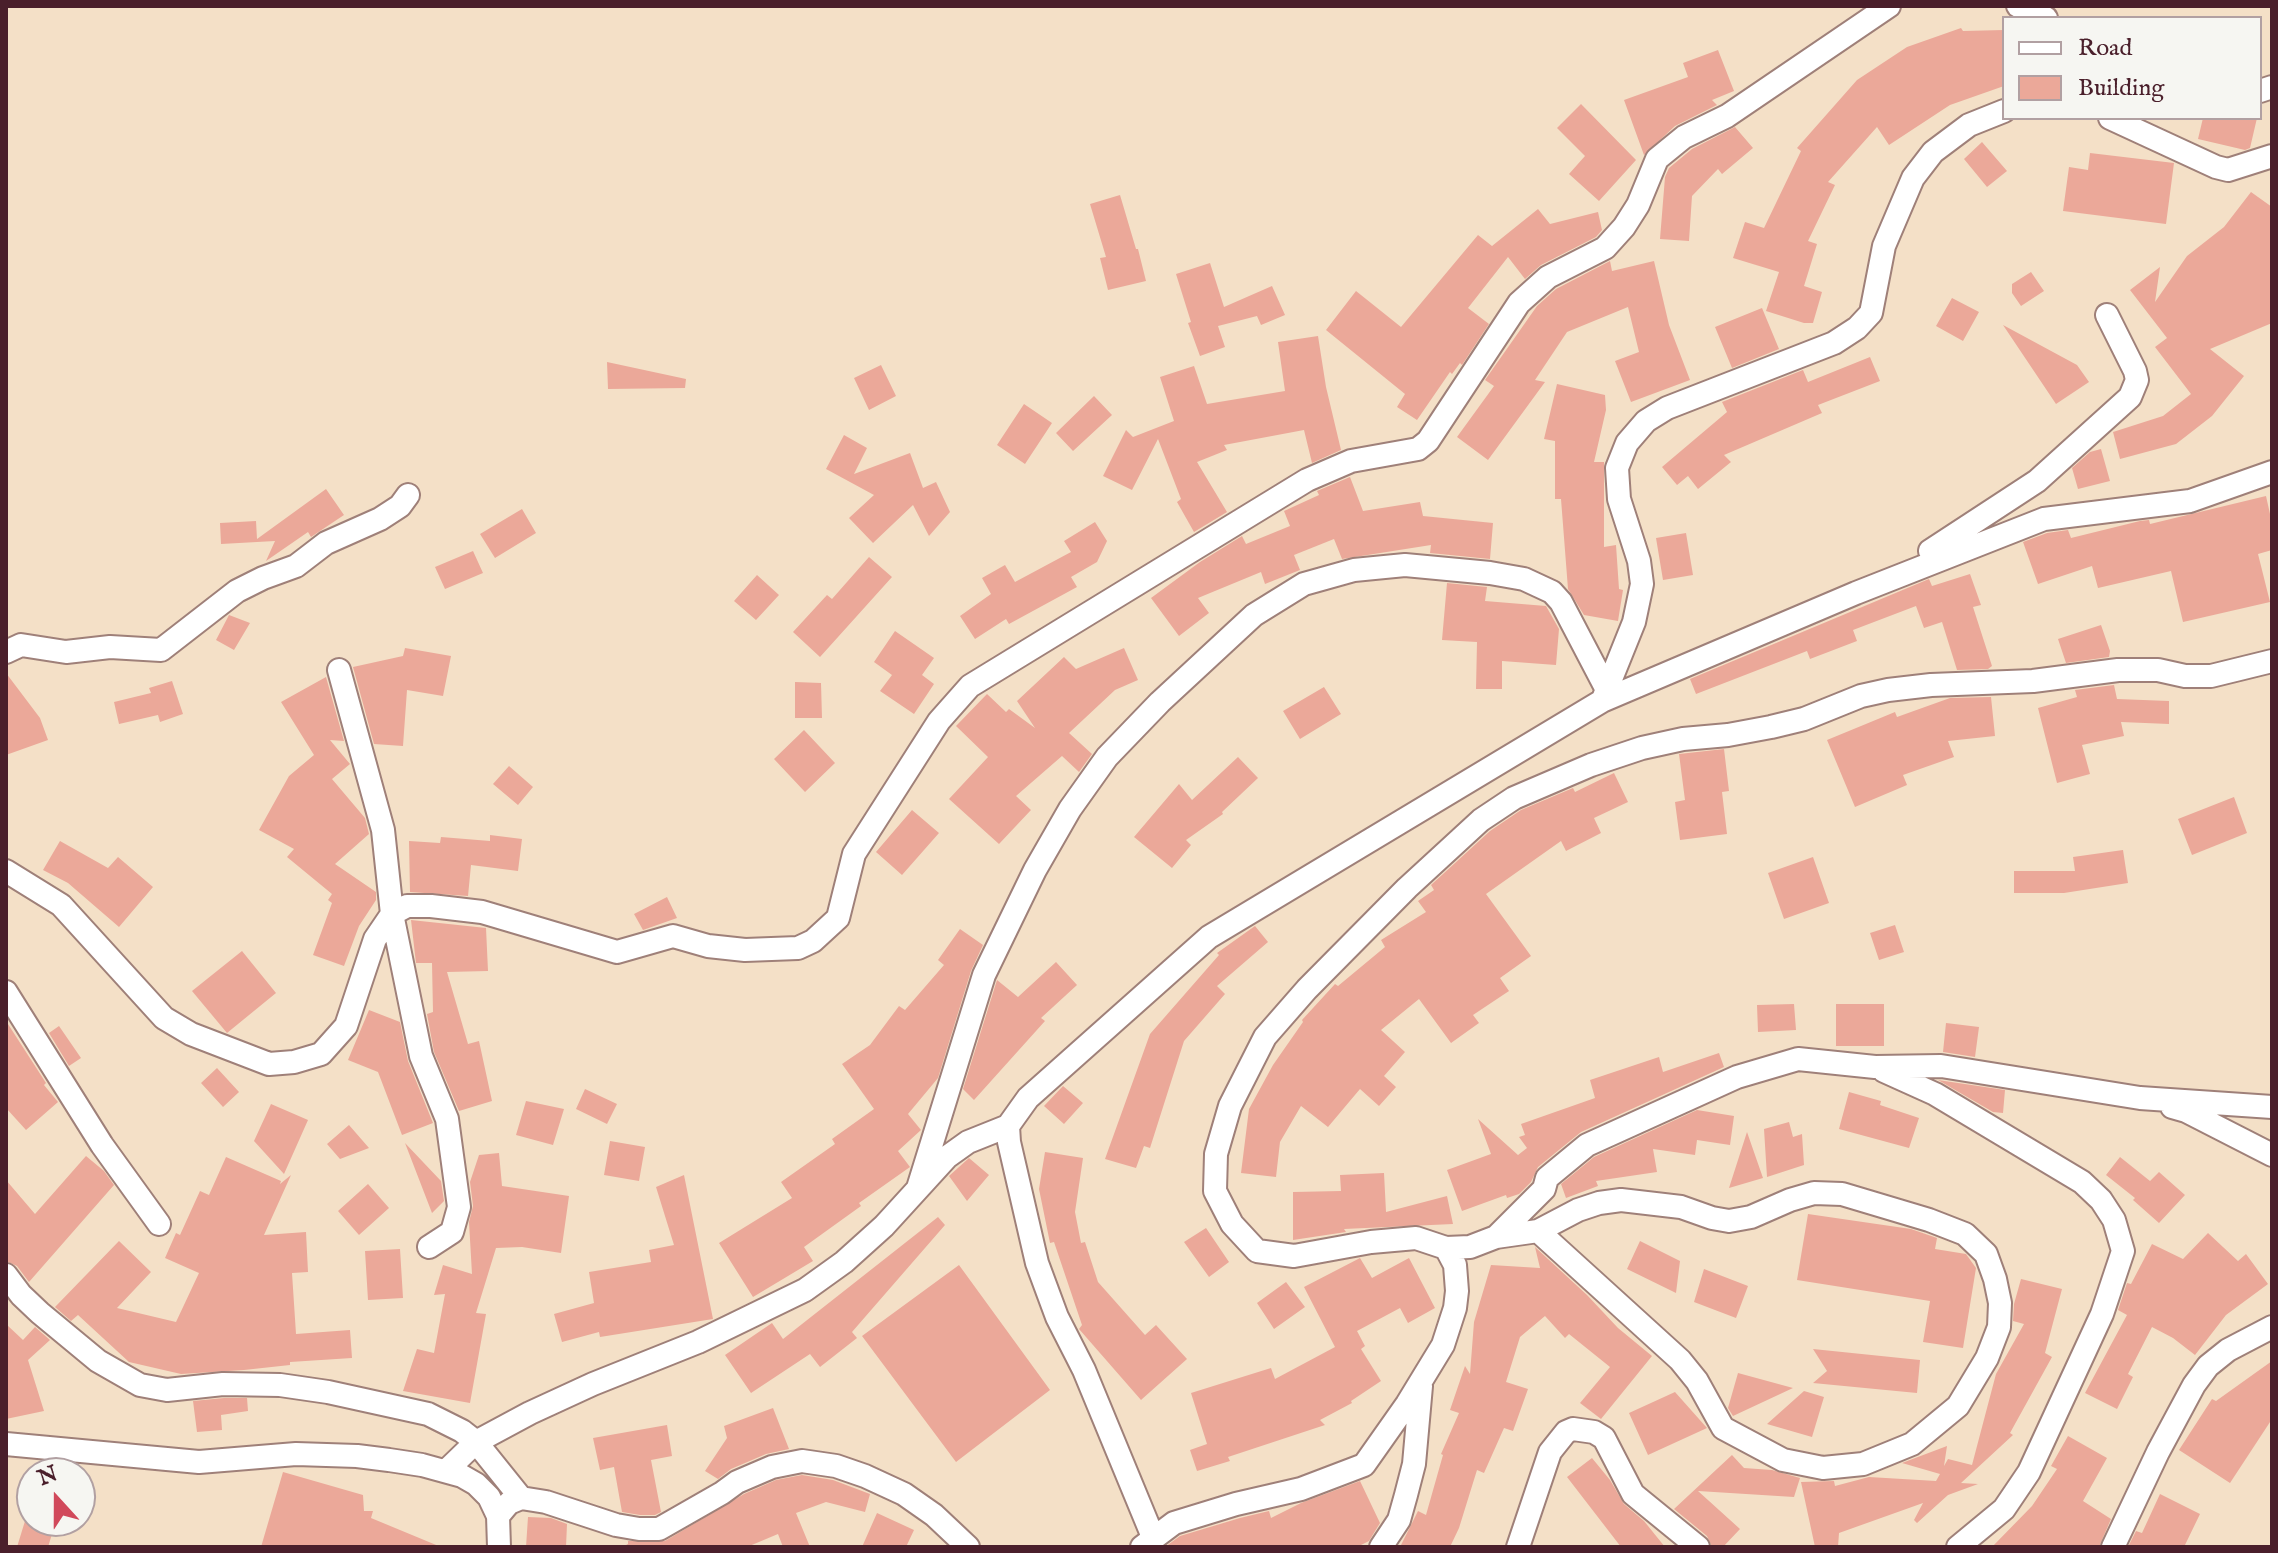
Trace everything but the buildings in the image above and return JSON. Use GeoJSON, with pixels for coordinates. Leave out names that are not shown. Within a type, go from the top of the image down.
{"type":"FeatureCollection","features":[{"type":"Feature","properties":{"kind":"street"},"geometry":{"type":"LineString","coordinates":[[6,871],[61,905],[164,1018],[191,1034],[269,1064],[294,1062],[321,1054],[346,1026],[375,939],[392,914],[407,906],[482,912],[617,952],[673,936],[708,946],[745,950],[798,948],[813,941],[838,918],[854,854],[939,721],[970,686],[1307,480],[1351,461],[1418,449],[1428,441],[1519,303],[1548,277],[1605,248],[1624,227],[1638,205],[1657,159],[1684,137],[1727,116],[1889,6]]}},
{"type":"Feature","properties":{"kind":"street"},"geometry":{"type":"LineString","coordinates":[[2018,6],[2041,16]]}},
{"type":"Feature","properties":{"kind":"street"},"geometry":{"type":"LineString","coordinates":[[1604,695],[1634,622],[1642,584],[1639,561],[1619,499],[1617,468],[1627,443],[1646,421],[1667,408],[1834,343],[1857,328],[1871,313],[1884,246],[1913,178],[1933,152],[1969,125],[2002,112]]}},
{"type":"Feature","properties":{"kind":"street"},"geometry":{"type":"LineString","coordinates":[[2114,120],[2228,170],[2272,156]]}},
{"type":"Feature","properties":{"kind":"street"},"geometry":{"type":"LineString","coordinates":[[1856,593],[1919,558],[2013,498],[2048,472],[2130,397],[2137,380],[2135,371],[2107,315]]}},
{"type":"Feature","properties":{"kind":"street"},"geometry":{"type":"LineString","coordinates":[[447,1470],[476,1442],[530,1413],[725,1330],[805,1290],[844,1262],[884,1226],[947,1157],[968,1142],[1008,1126],[1028,1098],[1209,937],[1604,695],[2044,519],[2190,501],[2272,472]]}},
{"type":"Feature","properties":{"kind":"street"},"geometry":{"type":"LineString","coordinates":[[6,652],[21,645],[66,652],[110,647],[161,650],[237,591],[296,566],[326,543],[380,519],[400,506],[408,495]]}},
{"type":"Feature","properties":{"kind":"street"},"geometry":{"type":"LineString","coordinates":[[918,1188],[984,975],[1011,914],[1056,833],[1107,757],[1160,702],[1254,615],[1304,584],[1354,570],[1405,565],[1524,579],[1552,592],[1561,602],[1604,695]]}},
{"type":"Feature","properties":{"kind":"street"},"geometry":{"type":"LineString","coordinates":[[1538,1231],[1680,1360],[1697,1381],[1723,1428],[1783,1460],[1823,1468],[1863,1464],[1912,1444],[1958,1406],[1987,1358],[1999,1327],[2000,1303],[1986,1254],[1965,1234],[1842,1194],[1814,1193],[1778,1204],[1751,1217],[1729,1221],[1681,1207],[1621,1200],[1578,1210],[1538,1231],[1496,1237],[1470,1247],[1446,1248],[1416,1238],[1371,1242],[1294,1256],[1257,1251],[1232,1224],[1215,1191],[1216,1154],[1230,1106],[1265,1037],[1307,989],[1396,899],[1481,820],[1514,798],[1591,765],[1642,748],[1683,739],[1728,735],[1804,719],[1861,696],[1888,690],[2033,681],[2118,670],[2158,670],[2185,676],[2211,676],[2272,661]]}},
{"type":"Feature","properties":{"kind":"street"},"geometry":{"type":"LineString","coordinates":[[339,670],[383,830],[392,914],[421,1056],[447,1119],[459,1207],[452,1232],[429,1247]]}},
{"type":"Feature","properties":{"kind":"street"},"geometry":{"type":"LineString","coordinates":[[6,992],[102,1145],[159,1224]]}},
{"type":"Feature","properties":{"kind":"street"},"geometry":{"type":"LineString","coordinates":[[1496,1237],[1544,1189],[1547,1178],[1587,1145],[1737,1077],[1798,1059],[1875,1067],[1941,1066],[2140,1098],[2272,1107]]}},
{"type":"Feature","properties":{"kind":"street"},"geometry":{"type":"LineString","coordinates":[[1875,1067],[1935,1094],[2082,1182],[2101,1200],[2114,1220],[2123,1251],[2102,1314],[2029,1472],[2004,1509],[1958,1547]]}},
{"type":"Feature","properties":{"kind":"street"},"geometry":{"type":"LineString","coordinates":[[2140,1098],[2186,1111],[2272,1155]]}},
{"type":"Feature","properties":{"kind":"street"},"geometry":{"type":"LineString","coordinates":[[1008,1126],[1012,1159],[1037,1263],[1057,1317],[1084,1370],[1148,1542],[1174,1523],[1301,1489],[1364,1465],[1443,1345],[1457,1291],[1455,1265],[1446,1248]]}},
{"type":"Feature","properties":{"kind":"street"},"geometry":{"type":"LineString","coordinates":[[6,1275],[21,1295],[86,1352],[140,1385],[167,1390],[251,1383],[304,1388],[428,1414],[462,1431],[476,1442],[521,1498]]}},
{"type":"Feature","properties":{"kind":"street"},"geometry":{"type":"LineString","coordinates":[[2113,1547],[2158,1452],[2201,1375],[2228,1350],[2272,1327]]}},
{"type":"Feature","properties":{"kind":"street"},"geometry":{"type":"LineString","coordinates":[[1381,1547],[1399,1520],[1414,1464],[1421,1381]]}},
{"type":"Feature","properties":{"kind":"street"},"geometry":{"type":"LineString","coordinates":[[1518,1547],[1550,1452],[1566,1432],[1573,1429],[1594,1432],[1604,1438],[1633,1494],[1698,1547]]}},
{"type":"Feature","properties":{"kind":"street"},"geometry":{"type":"LineString","coordinates":[[6,1444],[199,1462],[268,1455],[357,1456],[447,1470],[476,1484],[489,1497],[498,1516],[499,1547]]}},
{"type":"Feature","properties":{"kind":"street"},"geometry":{"type":"LineString","coordinates":[[498,1516],[509,1503],[521,1498],[616,1525],[659,1529],[737,1482],[772,1467],[802,1461],[850,1471],[904,1494],[934,1515],[968,1547]]}}]}
